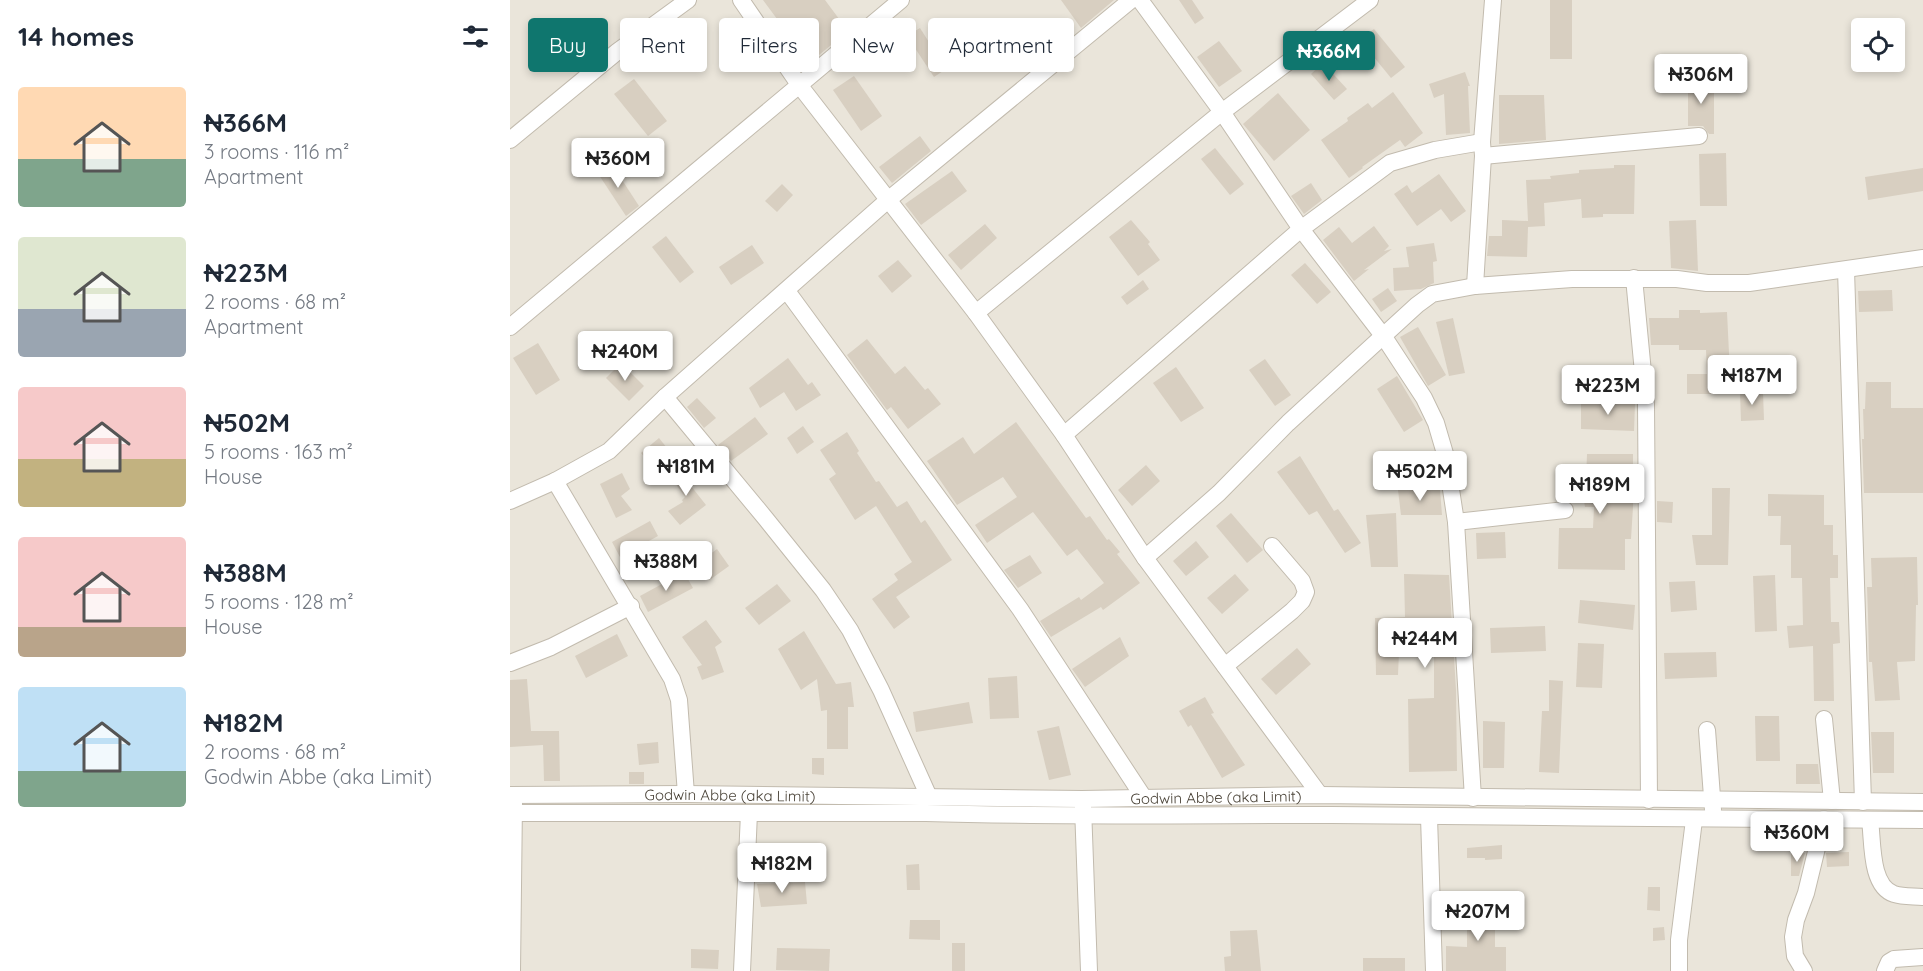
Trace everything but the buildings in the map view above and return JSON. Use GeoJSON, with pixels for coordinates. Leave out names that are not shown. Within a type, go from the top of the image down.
{"type":"FeatureCollection","features":[{"type":"Feature","properties":{"kind":"street"},"geometry":{"type":"LineString","coordinates":[[510,140],[618,51],[688,0]]}},
{"type":"Feature","properties":{"kind":"street"},"geometry":{"type":"LineString","coordinates":[[741,0],[800,86],[976,313],[1064,435],[1145,558],[1320,795]]}},
{"type":"Feature","properties":{"kind":"street"},"geometry":{"type":"LineString","coordinates":[[510,327],[902,0]]}},
{"type":"Feature","properties":{"kind":"street"},"geometry":{"type":"LineString","coordinates":[[510,501],[555,482],[609,451],[664,397],[888,200],[1131,0]]}},
{"type":"Feature","properties":{"kind":"street"},"geometry":{"type":"LineString","coordinates":[[1140,0],[1222,112],[1301,229],[1384,337],[1424,398],[1436,423],[1446,457],[1456,522],[1473,798]]}},
{"type":"Feature","properties":{"kind":"street"},"geometry":{"type":"LineString","coordinates":[[976,313],[1222,112],[1370,0]]}},
{"type":"Feature","properties":{"kind":"street"},"geometry":{"type":"LineString","coordinates":[[1474,286],[1493,0]]}},
{"type":"Feature","properties":{"kind":"street"},"geometry":{"type":"LineString","coordinates":[[1064,435],[1301,229],[1390,163],[1435,150],[1700,136]]}},
{"type":"Feature","properties":{"kind":"street"},"geometry":{"type":"LineString","coordinates":[[1145,558],[1219,493],[1288,423],[1417,305],[1432,294],[1474,286],[1572,279],[1634,278],[1677,279],[1707,283],[1749,283],[1923,258]]}},
{"type":"Feature","properties":{"kind":"street"},"geometry":{"type":"LineString","coordinates":[[1846,270],[1863,802]]}},
{"type":"Feature","properties":{"kind":"street"},"geometry":{"type":"LineString","coordinates":[[1634,278],[1646,404],[1648,800]]}},
{"type":"Feature","properties":{"kind":"street"},"geometry":{"type":"LineString","coordinates":[[786,291],[1020,609],[1144,798]]}},
{"type":"Feature","properties":{"kind":"street"},"geometry":{"type":"LineString","coordinates":[[664,397],[823,590],[850,630],[881,690],[929,797]]}},
{"type":"Feature","properties":{"kind":"street"},"geometry":{"type":"LineString","coordinates":[[555,482],[631,606],[672,679],[680,700],[686,794]]}},
{"type":"Feature","properties":{"kind":"street"},"geometry":{"type":"LineString","coordinates":[[1456,522],[1565,510]]}},
{"type":"Feature","properties":{"kind":"street"},"geometry":{"type":"LineString","coordinates":[[1225,666],[1292,611],[1302,601],[1306,592],[1302,581],[1272,546]]}},
{"type":"Feature","properties":{"kind":"street"},"geometry":{"type":"LineString","coordinates":[[510,663],[551,647],[631,606]]}},
{"type":"Feature","properties":{"kind":"street"},"geometry":{"type":"LineString","coordinates":[[1824,719],[1832,801]]}},
{"type":"Feature","properties":{"kind":"street"},"geometry":{"type":"LineString","coordinates":[[1707,730],[1714,820]]}},
{"type":"Feature","properties":{"kind":"street","name":"Godwin Abbe (aka Limit)"},"geometry":{"type":"LineString","coordinates":[[512,795],[686,794],[929,797],[1083,807],[1284,815],[1923,820]]}},
{"type":"Feature","properties":{"kind":"street"},"geometry":{"type":"LineString","coordinates":[[512,795],[512,971]]}},
{"type":"Feature","properties":{"kind":"street","name":"Godwin Abbe (aka Limit)"},"geometry":{"type":"LineString","coordinates":[[512,813],[926,813],[1083,807],[1144,798],[1320,795],[1923,802]]}},
{"type":"Feature","properties":{"kind":"street"},"geometry":{"type":"LineString","coordinates":[[1284,797],[1284,815]]}},
{"type":"Feature","properties":{"kind":"street"},"geometry":{"type":"LineString","coordinates":[[1083,807],[1089,971]]}},
{"type":"Feature","properties":{"kind":"street"},"geometry":{"type":"LineString","coordinates":[[742,971],[749,813]]}},
{"type":"Feature","properties":{"kind":"street"},"geometry":{"type":"LineString","coordinates":[[1429,817],[1434,971]]}},
{"type":"Feature","properties":{"kind":"street"},"geometry":{"type":"LineString","coordinates":[[1804,971],[1795,956],[1793,938],[1824,819]]}},
{"type":"Feature","properties":{"kind":"street"},"geometry":{"type":"LineString","coordinates":[[1679,971],[1679,940],[1694,820]]}},
{"type":"Feature","properties":{"kind":"street"},"geometry":{"type":"LineString","coordinates":[[1870,820],[1877,877],[1882,886],[1894,894],[1923,897]]}},
{"type":"Feature","properties":{"kind":"street"},"geometry":{"type":"LineString","coordinates":[[1885,971],[1891,960],[1923,957]]}},
{"type":"Feature","properties":{"kind":"shaded area"},"geometry":{"type":"Polygon","coordinates":[[[510,0],[1923,0],[1923,971],[510,971],[510,0]]]}}]}
